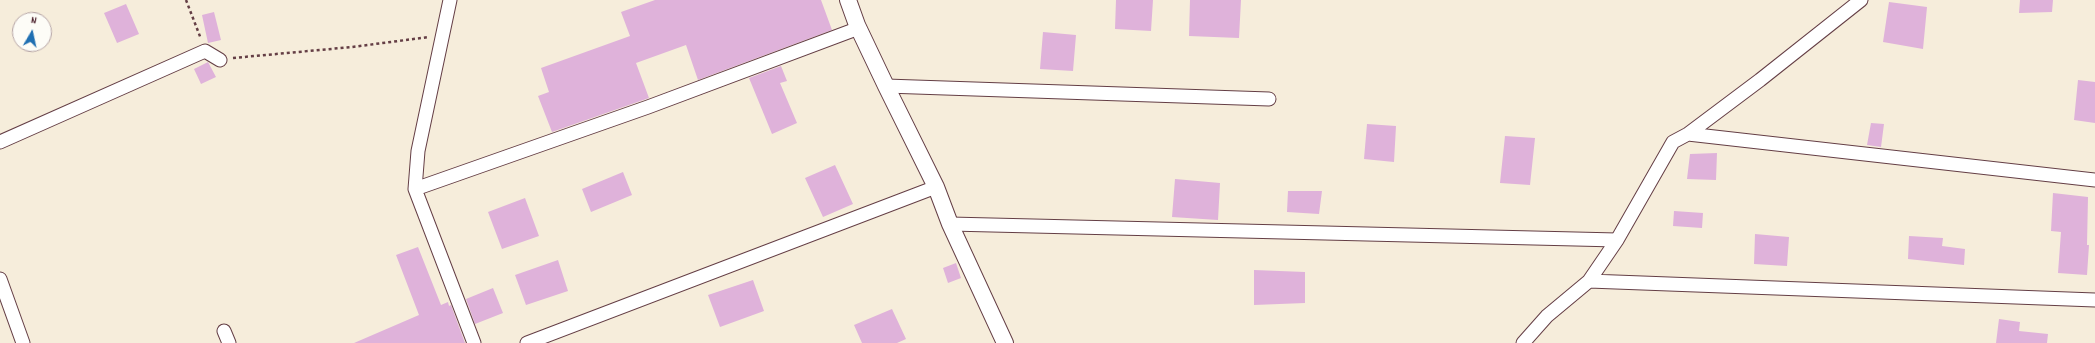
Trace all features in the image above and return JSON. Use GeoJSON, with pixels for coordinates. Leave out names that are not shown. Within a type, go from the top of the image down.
{"type":"FeatureCollection","features":[{"type":"Feature","properties":{"kind":"street"},"geometry":{"type":"LineString","coordinates":[[450,0],[418,151],[415,189],[474,343]]}},
{"type":"Feature","properties":{"kind":"street"},"geometry":{"type":"LineString","coordinates":[[848,0],[859,28],[886,86],[936,187],[950,224],[1001,342]]}},
{"type":"Feature","properties":{"kind":"street"},"geometry":{"type":"LineString","coordinates":[[1523,343],[1547,316],[1589,281],[1617,240],[1673,142],[1688,134],[1760,80],[1861,0]]}},
{"type":"Feature","properties":{"kind":"street"},"geometry":{"type":"LineString","coordinates":[[415,189],[648,107],[859,28]]}},
{"type":"Feature","properties":{"kind":"street"},"geometry":{"type":"LineString","coordinates":[[0,142],[205,51],[220,60]]}},
{"type":"Feature","properties":{"kind":"street"},"geometry":{"type":"LineString","coordinates":[[886,86],[1269,99]]}},
{"type":"Feature","properties":{"kind":"street"},"geometry":{"type":"LineString","coordinates":[[1688,134],[2095,180]]}},
{"type":"Feature","properties":{"kind":"street"},"geometry":{"type":"LineString","coordinates":[[527,343],[936,187]]}},
{"type":"Feature","properties":{"kind":"street"},"geometry":{"type":"LineString","coordinates":[[950,224],[1617,240]]}},
{"type":"Feature","properties":{"kind":"street"},"geometry":{"type":"LineString","coordinates":[[0,279],[23,343]]}},
{"type":"Feature","properties":{"kind":"street"},"geometry":{"type":"LineString","coordinates":[[1589,281],[2095,300]]}},
{"type":"Feature","properties":{"kind":"path"},"geometry":{"type":"LineString","coordinates":[[186,0],[205,51]]}},
{"type":"Feature","properties":{"kind":"path"},"geometry":{"type":"LineString","coordinates":[[220,60],[352,47],[443,35]]}},
{"type":"Feature","properties":{"kind":"building"},"geometry":{"type":"Polygon","coordinates":[[[655,0],[821,0],[832,30],[698,80],[686,45],[636,63],[649,98],[552,132],[538,96],[549,92],[541,68],[630,36],[621,12],[655,0]]]}},
{"type":"Feature","properties":{"kind":"building"},"geometry":{"type":"Polygon","coordinates":[[[1116,0],[1153,0],[1151,31],[1115,29],[1116,0]]]}},
{"type":"Feature","properties":{"kind":"building"},"geometry":{"type":"Polygon","coordinates":[[[1190,0],[1241,0],[1239,38],[1189,36],[1190,0]]]}},
{"type":"Feature","properties":{"kind":"building"},"geometry":{"type":"Polygon","coordinates":[[[2020,0],[2053,0],[2052,12],[2019,13],[2020,0]]]}},
{"type":"Feature","properties":{"kind":"building"},"geometry":{"type":"Polygon","coordinates":[[[1889,2],[1927,7],[1923,49],[1883,42],[1889,2]]]}},
{"type":"Feature","properties":{"kind":"building"},"geometry":{"type":"Polygon","coordinates":[[[126,4],[139,34],[117,43],[104,13],[126,4]]]}},
{"type":"Feature","properties":{"kind":"building"},"geometry":{"type":"Polygon","coordinates":[[[214,12],[221,40],[208,43],[202,15],[214,12]]]}},
{"type":"Feature","properties":{"kind":"building"},"geometry":{"type":"Polygon","coordinates":[[[1043,32],[1076,35],[1073,71],[1040,69],[1043,32]]]}},
{"type":"Feature","properties":{"kind":"building"},"geometry":{"type":"Polygon","coordinates":[[[208,62],[216,77],[201,84],[194,69],[208,62]]]}},
{"type":"Feature","properties":{"kind":"building"},"geometry":{"type":"Polygon","coordinates":[[[781,66],[787,81],[780,83],[797,123],[772,134],[749,78],[781,66]]]}},
{"type":"Feature","properties":{"kind":"building"},"geometry":{"type":"Polygon","coordinates":[[[2078,80],[2095,82],[2095,123],[2074,120],[2078,80]]]}},
{"type":"Feature","properties":{"kind":"building"},"geometry":{"type":"Polygon","coordinates":[[[1871,123],[1884,124],[1881,147],[1867,145],[1871,123]]]}},
{"type":"Feature","properties":{"kind":"building"},"geometry":{"type":"Polygon","coordinates":[[[1367,124],[1396,126],[1394,162],[1364,159],[1367,124]]]}},
{"type":"Feature","properties":{"kind":"building"},"geometry":{"type":"Polygon","coordinates":[[[1505,136],[1535,138],[1530,185],[1500,183],[1505,136]]]}},
{"type":"Feature","properties":{"kind":"building"},"geometry":{"type":"Polygon","coordinates":[[[1717,153],[1716,180],[1687,179],[1690,154],[1717,153]]]}},
{"type":"Feature","properties":{"kind":"building"},"geometry":{"type":"Polygon","coordinates":[[[835,165],[853,204],[823,217],[805,178],[835,165]]]}},
{"type":"Feature","properties":{"kind":"building"},"geometry":{"type":"Polygon","coordinates":[[[623,172],[632,195],[591,212],[582,189],[623,172]]]}},
{"type":"Feature","properties":{"kind":"building"},"geometry":{"type":"Polygon","coordinates":[[[1175,179],[1220,183],[1218,220],[1172,217],[1175,179]]]}},
{"type":"Feature","properties":{"kind":"building"},"geometry":{"type":"Polygon","coordinates":[[[1288,191],[1322,191],[1319,214],[1287,212],[1288,191]]]}},
{"type":"Feature","properties":{"kind":"building"},"geometry":{"type":"Polygon","coordinates":[[[2053,193],[2088,197],[2087,245],[2089,245],[2087,275],[2058,273],[2061,232],[2051,231],[2053,193]]]}},
{"type":"Feature","properties":{"kind":"building"},"geometry":{"type":"Polygon","coordinates":[[[525,198],[539,236],[502,249],[488,212],[525,198]]]}},
{"type":"Feature","properties":{"kind":"building"},"geometry":{"type":"Polygon","coordinates":[[[1674,211],[1703,213],[1702,228],[1673,226],[1674,211]]]}},
{"type":"Feature","properties":{"kind":"building"},"geometry":{"type":"Polygon","coordinates":[[[1755,234],[1789,237],[1787,266],[1754,264],[1755,234]]]}},
{"type":"Feature","properties":{"kind":"building"},"geometry":{"type":"Polygon","coordinates":[[[1909,236],[1943,238],[1942,246],[1965,249],[1964,265],[1908,259],[1909,236]]]}},
{"type":"Feature","properties":{"kind":"building"},"geometry":{"type":"Polygon","coordinates":[[[418,247],[441,305],[448,302],[449,306],[451,305],[465,343],[354,343],[419,315],[396,255],[418,247]]]}},
{"type":"Feature","properties":{"kind":"building"},"geometry":{"type":"Polygon","coordinates":[[[558,260],[568,291],[526,305],[515,275],[558,260]]]}},
{"type":"Feature","properties":{"kind":"building"},"geometry":{"type":"Polygon","coordinates":[[[956,263],[961,278],[948,283],[943,268],[956,263]]]}},
{"type":"Feature","properties":{"kind":"building"},"geometry":{"type":"Polygon","coordinates":[[[1254,270],[1305,272],[1305,303],[1254,305],[1254,270]]]}},
{"type":"Feature","properties":{"kind":"building"},"geometry":{"type":"Polygon","coordinates":[[[753,280],[764,311],[720,327],[708,295],[753,280]]]}},
{"type":"Feature","properties":{"kind":"building"},"geometry":{"type":"Polygon","coordinates":[[[493,288],[503,313],[475,324],[466,299],[493,288]]]}},
{"type":"Feature","properties":{"kind":"building"},"geometry":{"type":"Polygon","coordinates":[[[892,309],[906,339],[897,343],[862,343],[854,325],[892,309]]]}},
{"type":"Feature","properties":{"kind":"building"},"geometry":{"type":"Polygon","coordinates":[[[1999,319],[2020,322],[2019,331],[2048,334],[2047,343],[1996,343],[1999,319]]]}}]}
